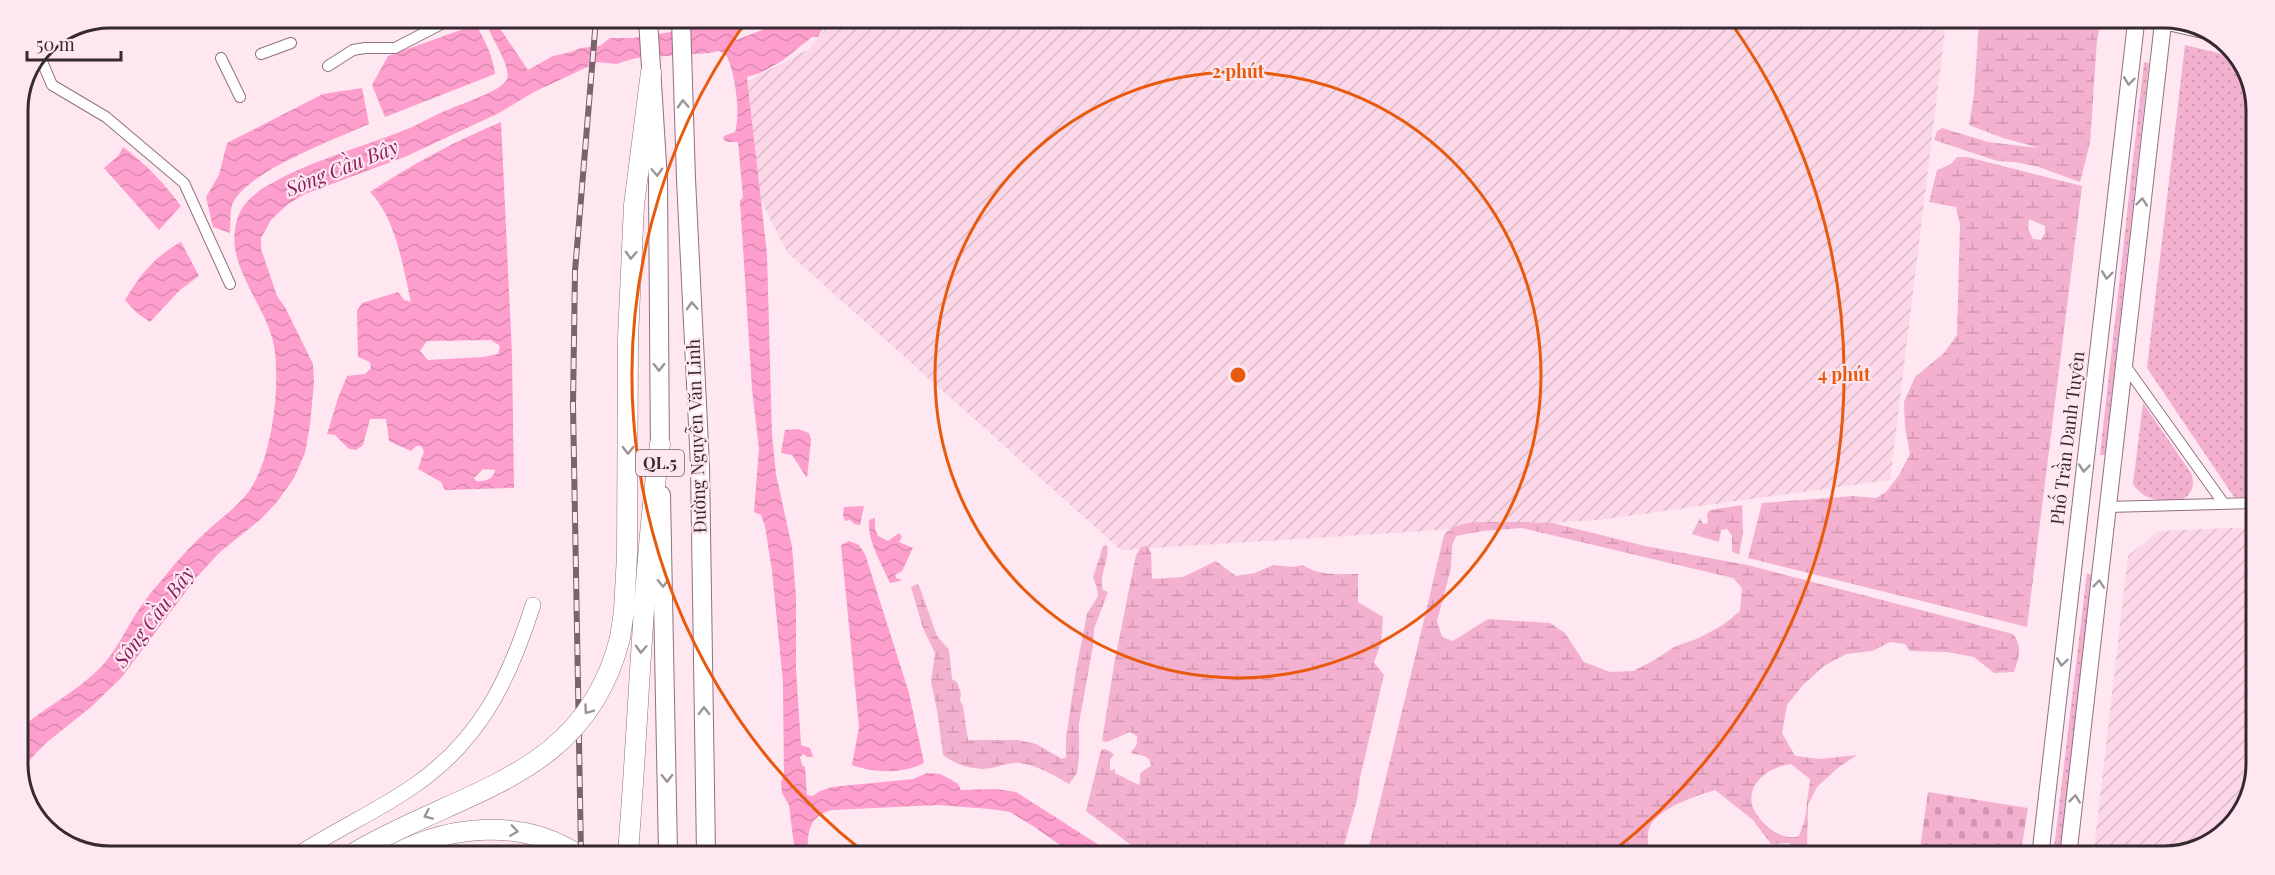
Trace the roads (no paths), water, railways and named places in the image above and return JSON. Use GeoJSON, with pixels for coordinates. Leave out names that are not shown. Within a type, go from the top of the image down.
{"type":"FeatureCollection","features":[{"type":"Feature","properties":{"kind":"highway","name":"Đường Nguyễn Văn Linh"},"geometry":{"type":"LineString","coordinates":[[649,28],[658,180],[660,444],[668,846]]}},
{"type":"Feature","properties":{"kind":"highway","name":"Đường Nguyễn Văn Linh"},"geometry":{"type":"LineString","coordinates":[[681,28],[700,466],[706,846]]}},
{"type":"Feature","properties":{"kind":"highway"},"geometry":{"type":"LineString","coordinates":[[367,846],[400,828],[484,792],[526,769],[568,735],[607,680],[620,638],[624,611],[627,555],[628,338],[634,205],[651,72]]}},
{"type":"Feature","properties":{"kind":"highway"},"geometry":{"type":"LineString","coordinates":[[629,846],[641,641],[652,504],[660,444]]}},
{"type":"Feature","properties":{"kind":"highway"},"geometry":{"type":"LineString","coordinates":[[413,846],[466,831],[506,829],[554,841],[563,846]]}},
{"type":"Feature","properties":{"kind":"main road","name":"Phố Trần Danh Tuyên"},"geometry":{"type":"LineString","coordinates":[[2041,846],[2135,28]]}},
{"type":"Feature","properties":{"kind":"main road"},"geometry":{"type":"LineString","coordinates":[[2069,846],[2162,28]]}},
{"type":"Feature","properties":{"kind":"main road"},"geometry":{"type":"LineString","coordinates":[[2080,505],[2108,507]]}},
{"type":"Feature","properties":{"kind":"main road"},"geometry":{"type":"LineString","coordinates":[[310,846],[414,786],[463,742],[480,721],[506,679],[533,605]]}},
{"type":"Feature","properties":{"kind":"street"},"geometry":{"type":"LineString","coordinates":[[328,66],[353,51],[365,48],[395,48],[434,28]]}},
{"type":"Feature","properties":{"kind":"street"},"geometry":{"type":"LineString","coordinates":[[261,54],[291,44]]}},
{"type":"Feature","properties":{"kind":"street"},"geometry":{"type":"LineString","coordinates":[[221,58],[240,97]]}},
{"type":"Feature","properties":{"kind":"street"},"geometry":{"type":"LineString","coordinates":[[43,64],[52,85],[106,117],[184,183],[230,284]]}},
{"type":"Feature","properties":{"kind":"street"},"geometry":{"type":"LineString","coordinates":[[2124,364],[2224,504]]}},
{"type":"Feature","properties":{"kind":"street"},"geometry":{"type":"LineString","coordinates":[[2108,507],[2246,503]]}},
{"type":"Feature","properties":{"kind":"water"},"geometry":{"type":"Polygon","coordinates":[[[466,28],[478,28],[493,61],[495,74],[385,117],[372,85],[388,56],[466,28]]]}},
{"type":"Feature","properties":{"kind":"water","name":"Sông Cầu Bây"},"geometry":{"type":"Polygon","coordinates":[[[488,28],[500,28],[528,70],[553,56],[580,48],[600,46],[610,38],[633,38],[696,28],[745,28],[736,36],[736,40],[765,28],[821,28],[818,37],[812,37],[782,61],[747,77],[767,254],[772,435],[776,474],[792,547],[801,745],[810,748],[813,757],[803,754],[800,757],[805,767],[807,795],[813,796],[832,787],[913,779],[927,773],[940,774],[958,784],[961,790],[996,789],[1016,792],[1100,846],[1062,846],[1010,812],[938,805],[832,810],[818,816],[814,821],[809,832],[808,846],[794,846],[789,805],[782,793],[781,782],[784,776],[783,682],[772,571],[765,526],[761,515],[754,512],[759,449],[752,389],[740,201],[743,197],[738,142],[727,142],[723,139],[724,136],[735,132],[737,103],[729,60],[725,53],[718,51],[636,58],[616,64],[598,62],[534,92],[499,113],[407,156],[305,194],[288,204],[271,220],[261,238],[261,249],[277,296],[285,307],[313,364],[314,383],[310,425],[305,453],[294,478],[262,518],[219,553],[196,578],[122,677],[29,761],[29,722],[79,686],[104,664],[150,594],[191,546],[246,495],[262,464],[272,424],[276,362],[269,329],[245,279],[235,246],[235,228],[241,210],[252,197],[270,184],[292,173],[410,128],[498,88],[507,79],[508,73],[488,28]]]}},
{"type":"Feature","properties":{"kind":"water"},"geometry":{"type":"Polygon","coordinates":[[[362,88],[369,124],[296,156],[258,178],[243,189],[232,204],[230,233],[213,227],[206,197],[219,175],[227,143],[323,94],[362,88]]]}},
{"type":"Feature","properties":{"kind":"water"},"geometry":{"type":"Polygon","coordinates":[[[501,122],[512,355],[514,488],[445,490],[441,482],[418,469],[424,451],[421,446],[416,446],[411,451],[389,441],[386,419],[370,419],[363,445],[356,450],[349,449],[335,435],[327,434],[347,376],[365,374],[371,368],[370,362],[358,357],[357,311],[362,303],[398,292],[404,300],[411,302],[392,229],[379,203],[370,192],[451,145],[501,122]],[[491,340],[427,341],[420,351],[428,360],[498,354],[500,346],[491,340]],[[483,469],[474,478],[476,481],[483,481],[493,476],[495,470],[483,469]]]}},
{"type":"Feature","properties":{"kind":"water"},"geometry":{"type":"Polygon","coordinates":[[[123,147],[154,174],[181,206],[159,230],[104,168],[119,155],[123,147]]]}},
{"type":"Feature","properties":{"kind":"water"},"geometry":{"type":"Polygon","coordinates":[[[181,242],[199,276],[180,290],[150,322],[137,313],[125,300],[149,267],[181,242]]]}},
{"type":"Feature","properties":{"kind":"water"},"geometry":{"type":"Polygon","coordinates":[[[798,429],[809,433],[811,440],[807,478],[792,455],[781,453],[785,430],[798,429]]]}},
{"type":"Feature","properties":{"kind":"water"},"geometry":{"type":"Polygon","coordinates":[[[864,506],[860,525],[850,520],[845,521],[844,507],[864,506]]]}},
{"type":"Feature","properties":{"kind":"water"},"geometry":{"type":"Polygon","coordinates":[[[875,518],[875,529],[878,536],[888,541],[899,533],[902,537],[899,542],[913,548],[902,571],[895,575],[897,579],[901,579],[900,581],[890,583],[876,552],[869,528],[869,520],[875,518]]]}},
{"type":"Feature","properties":{"kind":"water"},"geometry":{"type":"Polygon","coordinates":[[[849,541],[859,545],[865,554],[909,693],[924,763],[916,767],[898,771],[879,771],[852,765],[859,727],[841,545],[849,541]]]}},
{"type":"Feature","properties":{"kind":"railway"},"geometry":{"type":"LineString","coordinates":[[581,846],[573,405],[575,271],[595,28]]}}]}
